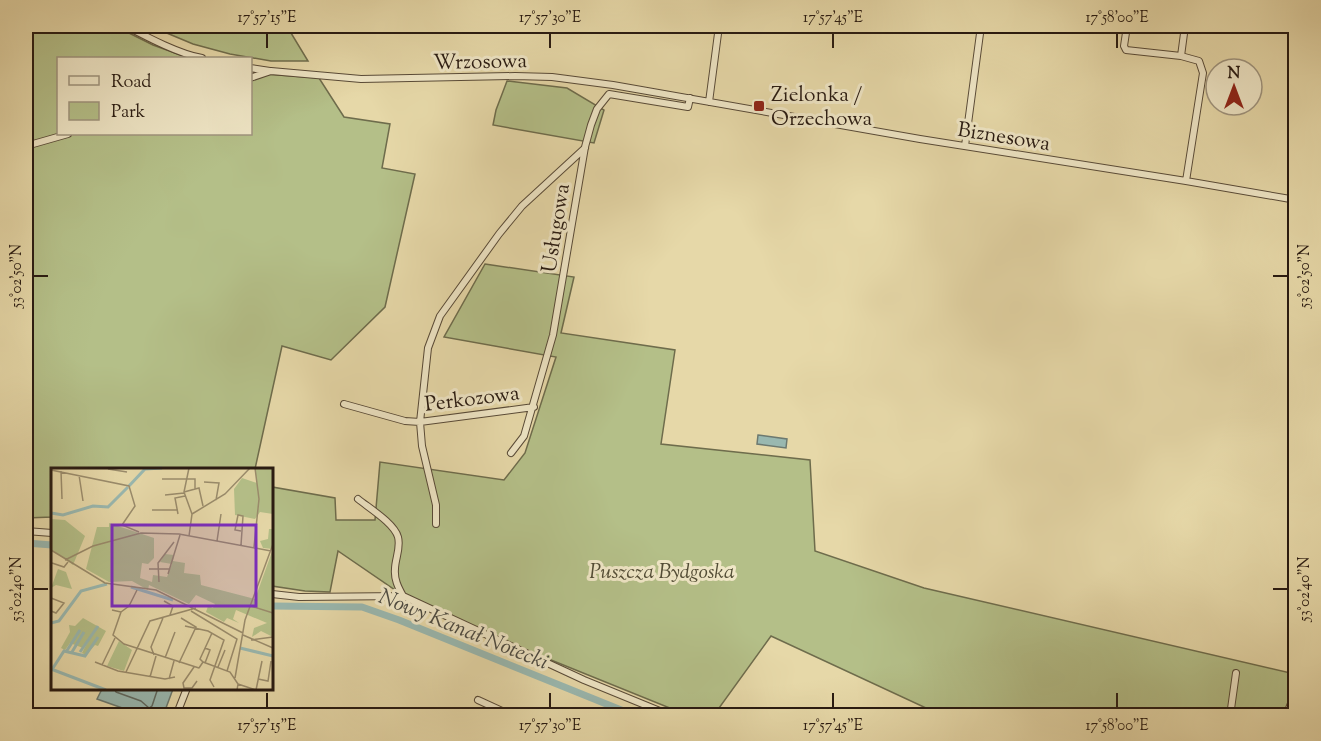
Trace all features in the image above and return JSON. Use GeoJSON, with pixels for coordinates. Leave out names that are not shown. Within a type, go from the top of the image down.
{"type":"FeatureCollection","features":[{"type":"Feature","properties":{"kind":"street"},"geometry":{"type":"LineString","coordinates":[[126,26],[199,57]]}},
{"type":"Feature","properties":{"kind":"street"},"geometry":{"type":"LineString","coordinates":[[709,102],[718,26]]}},
{"type":"Feature","properties":{"kind":"street"},"geometry":{"type":"LineString","coordinates":[[966,146],[981,26]]}},
{"type":"Feature","properties":{"kind":"street"},"geometry":{"type":"LineString","coordinates":[[1127,26],[1124,46],[1126,50],[1181,56],[1199,61],[1203,73],[1186,181]]}},
{"type":"Feature","properties":{"kind":"street"},"geometry":{"type":"LineString","coordinates":[[1181,56],[1185,26]]}},
{"type":"Feature","properties":{"kind":"street"},"geometry":{"type":"LineString","coordinates":[[252,68],[271,72]]}},
{"type":"Feature","properties":{"kind":"street","name":"Wrzosowa"},"geometry":{"type":"LineString","coordinates":[[252,77],[271,72],[361,79],[552,77],[709,102]]}},
{"type":"Feature","properties":{"kind":"street","name":"Usługowa"},"geometry":{"type":"LineString","coordinates":[[511,453],[524,436],[553,335],[585,147],[597,109],[609,94],[688,107],[690,98]]}},
{"type":"Feature","properties":{"kind":"street","name":"Biznesowa"},"geometry":{"type":"LineString","coordinates":[[709,102],[1296,200]]}},
{"type":"Feature","properties":{"kind":"street"},"geometry":{"type":"LineString","coordinates":[[26,146],[64,135]]}},
{"type":"Feature","properties":{"kind":"street"},"geometry":{"type":"LineString","coordinates":[[436,524],[436,505],[422,446],[420,422],[428,348],[440,316],[522,206],[585,147]]}},
{"type":"Feature","properties":{"kind":"street","name":"Perkozowa"},"geometry":{"type":"LineString","coordinates":[[344,404],[405,421],[420,422],[534,407]]}},
{"type":"Feature","properties":{"kind":"street"},"geometry":{"type":"LineString","coordinates":[[358,499],[390,525],[398,537],[399,544],[394,568],[396,582],[403,596]]}},
{"type":"Feature","properties":{"kind":"street"},"geometry":{"type":"LineString","coordinates":[[26,531],[51,533]]}},
{"type":"Feature","properties":{"kind":"street"},"geometry":{"type":"LineString","coordinates":[[273,594],[299,597],[403,596],[584,680],[672,716]]}},
{"type":"Feature","properties":{"kind":"street"},"geometry":{"type":"LineString","coordinates":[[1230,716],[1236,673]]}},
{"type":"Feature","properties":{"kind":"street"},"geometry":{"type":"LineString","coordinates":[[176,716],[186,690]]}},
{"type":"Feature","properties":{"kind":"street"},"geometry":{"type":"LineString","coordinates":[[1287,716],[1296,694]]}},
{"type":"Feature","properties":{"kind":"street"},"geometry":{"type":"LineString","coordinates":[[478,700],[513,716]]}},
{"type":"Feature","properties":{"kind":"green space"},"geometry":{"type":"Polygon","coordinates":[[[26,26],[115,26],[153,45],[186,57],[57,57],[57,135],[252,135],[252,73],[319,78],[344,117],[390,124],[382,168],[415,174],[385,307],[331,360],[282,346],[255,468],[51,468],[51,517],[26,518],[26,26]]]}},
{"type":"Feature","properties":{"kind":"green space"},"geometry":{"type":"Polygon","coordinates":[[[150,26],[288,28],[308,61],[271,61],[230,54],[193,44],[150,26]]]}},
{"type":"Feature","properties":{"kind":"green space"},"geometry":{"type":"Polygon","coordinates":[[[507,81],[567,88],[604,110],[594,143],[493,125],[507,81]]]}},
{"type":"Feature","properties":{"kind":"green space","name":"Puszcza Bydgoska"},"geometry":{"type":"Polygon","coordinates":[[[485,264],[574,277],[561,333],[675,350],[661,444],[810,460],[815,551],[924,588],[1295,674],[1295,715],[941,715],[771,636],[714,715],[687,715],[420,607],[338,551],[330,592],[273,586],[273,487],[335,498],[336,520],[375,520],[380,462],[504,480],[525,453],[556,357],[444,337],[485,264]]]}},
{"type":"Feature","properties":{"kind":"water"},"geometry":{"type":"Polygon","coordinates":[[[758,435],[787,439],[786,448],[757,444],[758,435]]]}},
{"type":"Feature","properties":{"kind":"water"},"geometry":{"type":"Polygon","coordinates":[[[101,690],[173,690],[163,716],[142,715],[97,699],[101,690]]]}},
{"type":"Feature","properties":{"kind":"waterway","name":"Nowy Kanał Notecki"},"geometry":{"type":"LineString","coordinates":[[26,543],[51,545]]}},
{"type":"Feature","properties":{"kind":"waterway","name":"Nowy Kanał Notecki"},"geometry":{"type":"LineString","coordinates":[[273,606],[362,607],[636,716]]}},
{"type":"Feature","properties":{"kind":"place","name":"Zielonka / Orzechowa"},"geometry":{"type":"Point","coordinates":[759,106]}}]}
